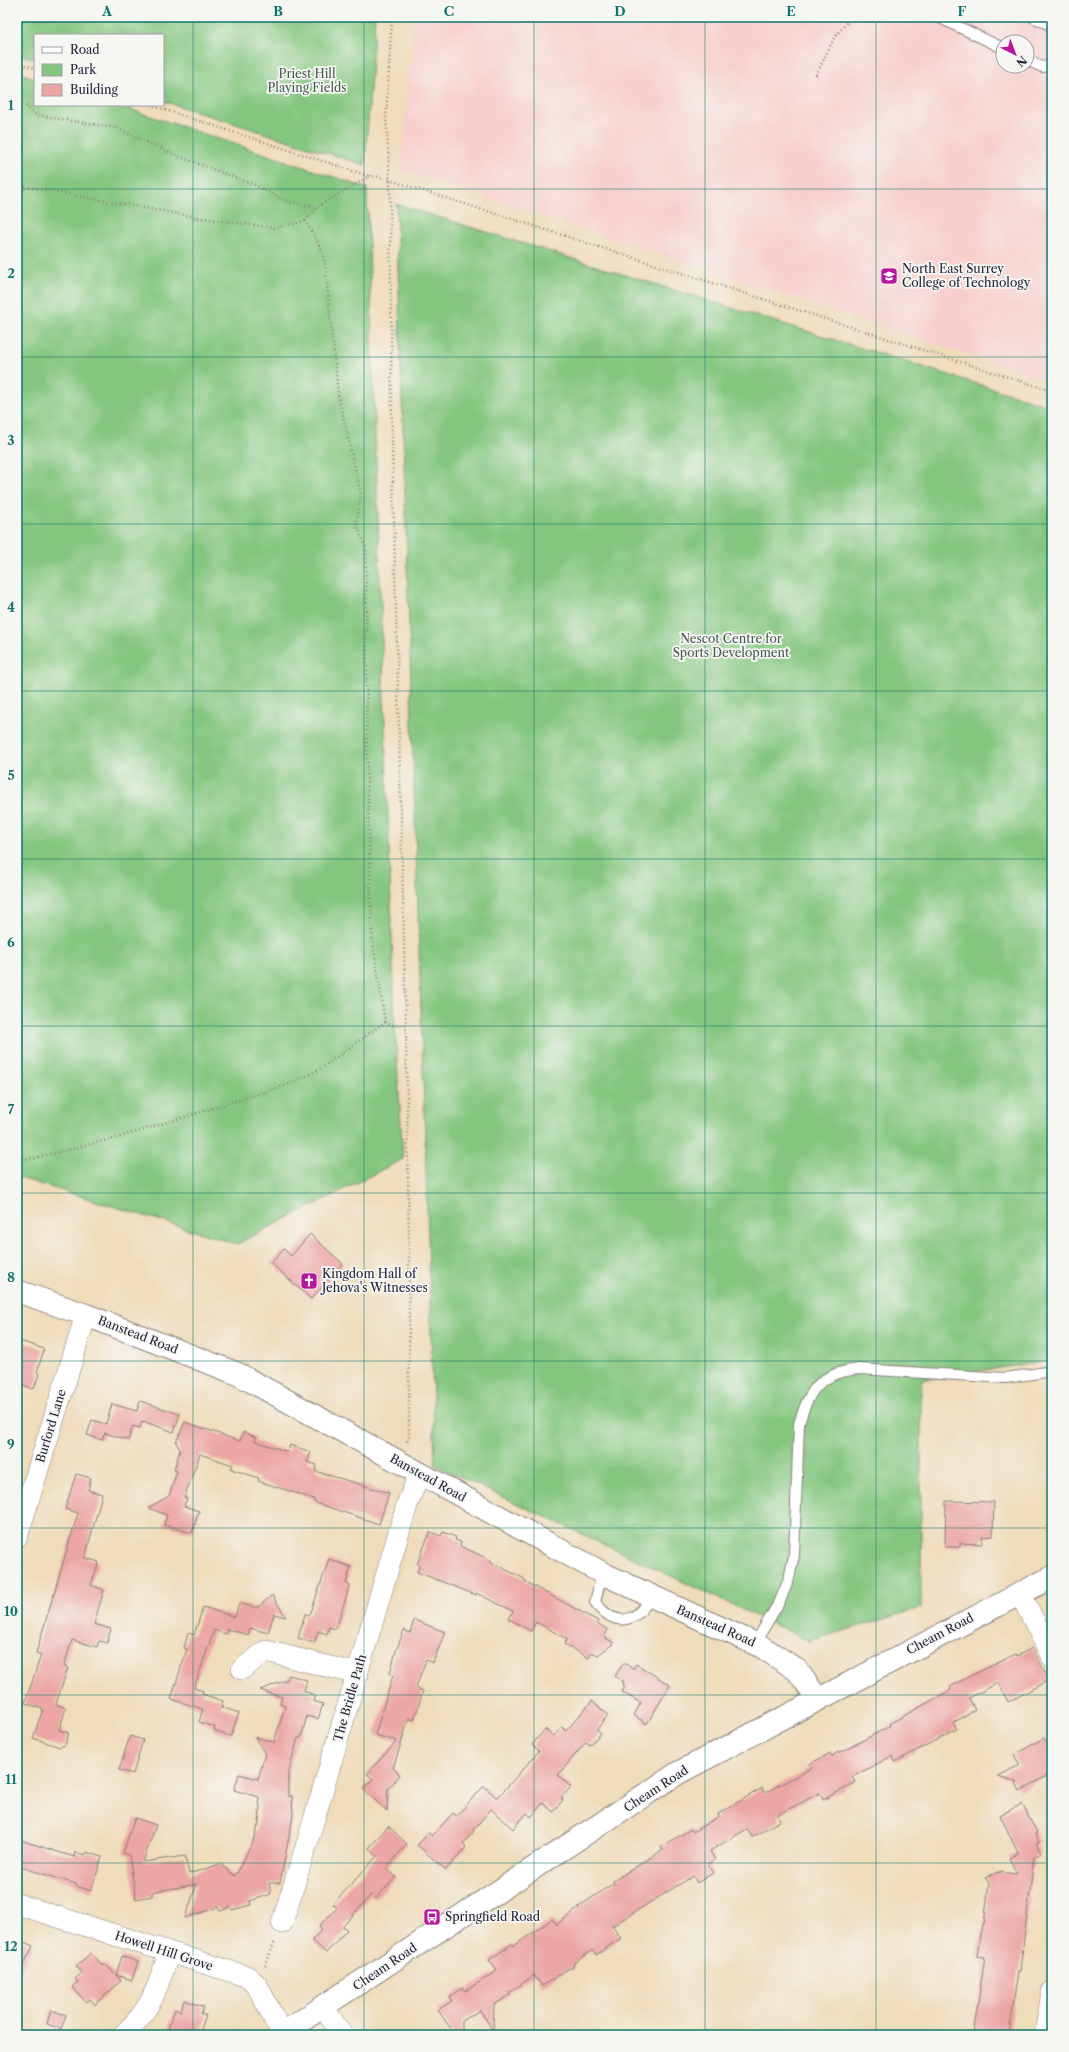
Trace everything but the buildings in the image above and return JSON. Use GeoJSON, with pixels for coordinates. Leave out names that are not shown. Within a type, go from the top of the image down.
{"type":"FeatureCollection","features":[{"type":"Feature","properties":{"kind":"main road","name":"Banstead Road"},"geometry":{"type":"LineString","coordinates":[[17,1291],[86,1314],[238,1374],[606,1575],[651,1597],[755,1643],[780,1657],[797,1670],[818,1699]]}},
{"type":"Feature","properties":{"kind":"main road","name":"Cheam Road"},"geometry":{"type":"LineString","coordinates":[[281,2034],[324,2008],[678,1773],[1052,1577]]}},
{"type":"Feature","properties":{"kind":"street","name":"Burford Lane"},"geometry":{"type":"LineString","coordinates":[[17,1537],[86,1314]]}},
{"type":"Feature","properties":{"kind":"street","name":"The Bridle Path"},"geometry":{"type":"LineString","coordinates":[[282,1923],[358,1674],[407,1505],[419,1474]]}},
{"type":"Feature","properties":{"kind":"street"},"geometry":{"type":"LineString","coordinates":[[1020,1593],[1052,1657]]}},
{"type":"Feature","properties":{"kind":"street"},"geometry":{"type":"LineString","coordinates":[[242,1669],[266,1650],[358,1674]]}},
{"type":"Feature","properties":{"kind":"street","name":"Howell Hill Grove"},"geometry":{"type":"LineString","coordinates":[[17,1904],[248,1977],[257,1985]]}},
{"type":"Feature","properties":{"kind":"street"},"geometry":{"type":"LineString","coordinates":[[123,2035],[144,2013],[153,1999],[169,1953]]}},
{"type":"Feature","properties":{"kind":"street"},"geometry":{"type":"LineString","coordinates":[[257,1985],[281,2034]]}},
{"type":"Feature","properties":{"kind":"street"},"geometry":{"type":"LineString","coordinates":[[1045,2035],[1052,1992]]}},
{"type":"Feature","properties":{"kind":"street"},"geometry":{"type":"LineString","coordinates":[[324,2008],[342,2035]]}},
{"type":"Feature","properties":{"kind":"lane"},"geometry":{"type":"LineString","coordinates":[[938,17],[995,44]]}},
{"type":"Feature","properties":{"kind":"lane"},"geometry":{"type":"LineString","coordinates":[[1033,17],[1050,25],[1052,29]]}},
{"type":"Feature","properties":{"kind":"lane"},"geometry":{"type":"LineString","coordinates":[[1035,64],[1042,67],[1052,66]]}},
{"type":"Feature","properties":{"kind":"lane"},"geometry":{"type":"LineString","coordinates":[[755,1643],[780,1601],[789,1579],[794,1555],[799,1424],[804,1405],[815,1388],[826,1378],[841,1371],[859,1369],[1006,1378],[1052,1371]]}},
{"type":"Feature","properties":{"kind":"lane"},"geometry":{"type":"LineString","coordinates":[[606,1575],[599,1586],[595,1602],[603,1612],[616,1619],[628,1620],[644,1610],[651,1597]]}},
{"type":"Feature","properties":{"kind":"path"},"geometry":{"type":"LineString","coordinates":[[392,17],[386,117],[390,181],[392,443],[406,1025],[409,1436],[405,1448]]}},
{"type":"Feature","properties":{"kind":"path"},"geometry":{"type":"LineString","coordinates":[[816,75],[834,38],[852,17]]}},
{"type":"Feature","properties":{"kind":"path"},"geometry":{"type":"LineString","coordinates":[[17,63],[34,68]]}},
{"type":"Feature","properties":{"kind":"path"},"geometry":{"type":"LineString","coordinates":[[17,98],[36,114],[117,128],[175,155],[255,185],[286,201],[317,208]]}},
{"type":"Feature","properties":{"kind":"path"},"geometry":{"type":"LineString","coordinates":[[153,106],[1052,391]]}},
{"type":"Feature","properties":{"kind":"path"},"geometry":{"type":"LineString","coordinates":[[17,184],[200,218],[274,228],[305,221],[317,208],[370,176]]}},
{"type":"Feature","properties":{"kind":"path"},"geometry":{"type":"LineString","coordinates":[[305,221],[319,244],[325,263],[338,395],[361,494],[356,523],[366,548],[367,770],[372,936],[385,1022]]}},
{"type":"Feature","properties":{"kind":"path"},"geometry":{"type":"LineString","coordinates":[[385,1022],[395,1026],[406,1025]]}},
{"type":"Feature","properties":{"kind":"path"},"geometry":{"type":"LineString","coordinates":[[17,1159],[34,1158],[120,1137],[284,1086],[319,1070],[385,1022]]}},
{"type":"Feature","properties":{"kind":"path"},"geometry":{"type":"LineString","coordinates":[[257,1985],[282,1923]]}},
{"type":"Feature","properties":{"kind":"shaded area","name":"North East Surrey College of Technology"},"geometry":{"type":"Polygon","coordinates":[[[414,17],[1052,17],[1052,382],[401,170],[414,17]]]}},
{"type":"Feature","properties":{"kind":"green space","name":"Priest Hill Playing Fields"},"geometry":{"type":"Polygon","coordinates":[[[17,17],[375,17],[365,165],[164,101],[164,34],[34,34],[34,59],[17,54],[17,17]]]}},
{"type":"Feature","properties":{"kind":"green space"},"geometry":{"type":"Polygon","coordinates":[[[17,72],[34,78],[34,106],[120,106],[367,188],[395,1026],[403,1159],[237,1244],[17,1177],[17,72]]]}},
{"type":"Feature","properties":{"kind":"green space","name":"Nescot Centre for Sports Development"},"geometry":{"type":"Polygon","coordinates":[[[396,204],[1052,407],[1052,1360],[921,1380],[921,1608],[809,1641],[435,1465],[396,204]]]}},
{"type":"Feature","properties":{"kind":"place","name":"North East Surrey College of Technology"},"geometry":{"type":"Point","coordinates":[889,276]}},
{"type":"Feature","properties":{"kind":"place","name":"Kingdom Hall of Jehova's Witnesses"},"geometry":{"type":"Point","coordinates":[309,1281]}},
{"type":"Feature","properties":{"kind":"place","name":"Springfield Road"},"geometry":{"type":"Point","coordinates":[432,1917]}}]}
